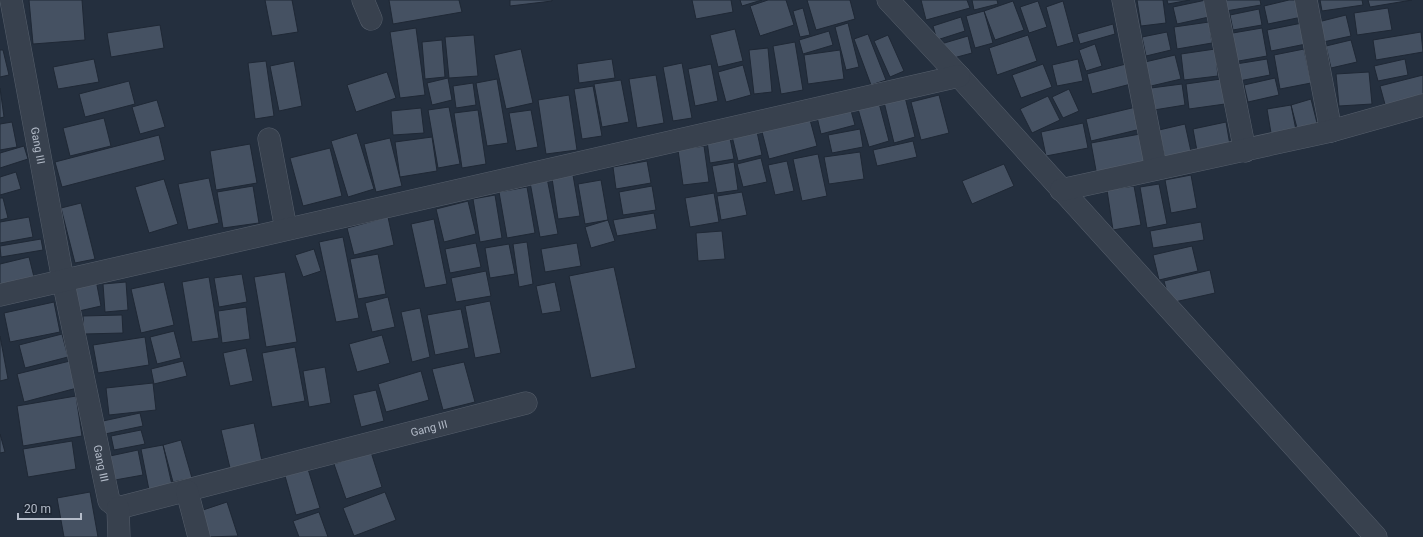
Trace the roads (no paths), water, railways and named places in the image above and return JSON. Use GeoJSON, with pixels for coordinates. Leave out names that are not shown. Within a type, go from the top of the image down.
{"type":"FeatureCollection","features":[{"type":"Feature","properties":{"kind":"street","name":"Gang III"},"geometry":{"type":"LineString","coordinates":[[11,0],[63,280],[109,501],[118,508],[526,403]]}},
{"type":"Feature","properties":{"kind":"street"},"geometry":{"type":"LineString","coordinates":[[888,0],[959,76],[1376,537]]}},
{"type":"Feature","properties":{"kind":"street"},"geometry":{"type":"LineString","coordinates":[[1123,0],[1156,168]]}},
{"type":"Feature","properties":{"kind":"street"},"geometry":{"type":"LineString","coordinates":[[1215,0],[1245,151]]}},
{"type":"Feature","properties":{"kind":"street"},"geometry":{"type":"LineString","coordinates":[[1306,0],[1331,131]]}},
{"type":"Feature","properties":{"kind":"street"},"geometry":{"type":"LineString","coordinates":[[0,295],[959,76]]}},
{"type":"Feature","properties":{"kind":"street"},"geometry":{"type":"LineString","coordinates":[[1061,190],[1156,168],[1245,151],[1331,131],[1423,105]]}},
{"type":"Feature","properties":{"kind":"street"},"geometry":{"type":"LineString","coordinates":[[269,139],[286,230]]}},
{"type":"Feature","properties":{"kind":"street"},"geometry":{"type":"LineString","coordinates":[[187,491],[199,537]]}},
{"type":"Feature","properties":{"kind":"street"},"geometry":{"type":"LineString","coordinates":[[118,508],[119,537]]}}]}
